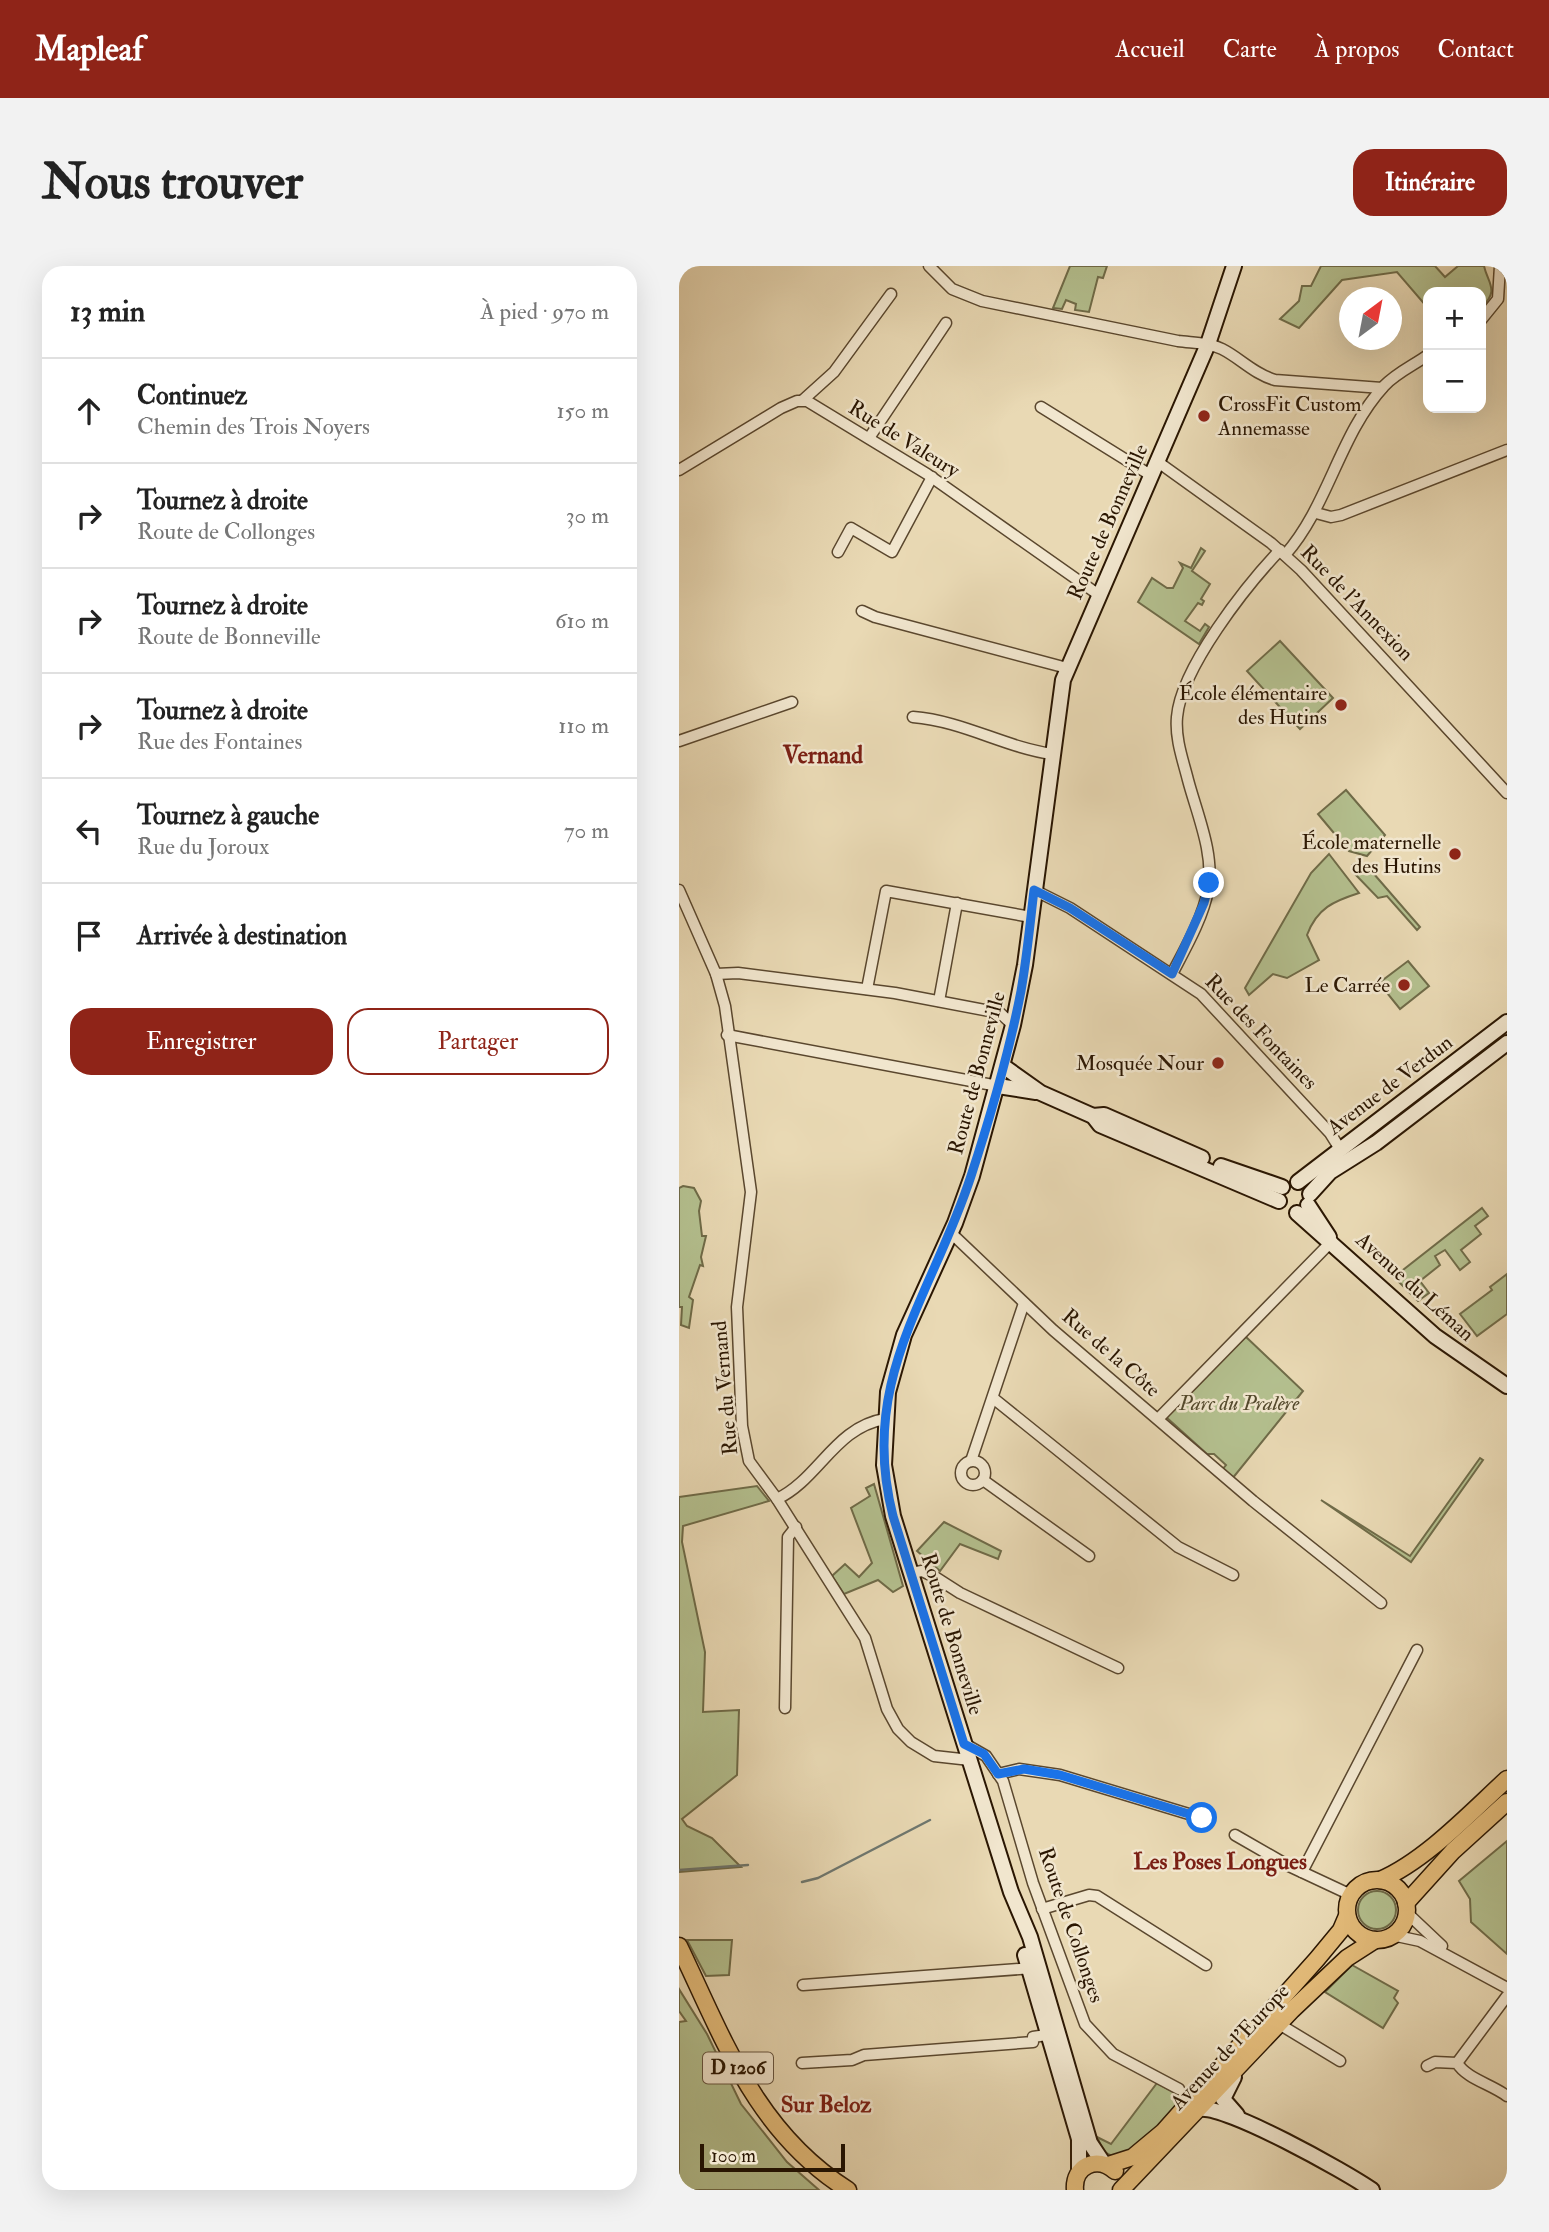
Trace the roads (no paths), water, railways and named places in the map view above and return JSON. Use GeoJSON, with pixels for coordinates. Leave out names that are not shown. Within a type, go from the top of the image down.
{"type":"FeatureCollection","features":[{"type":"Feature","properties":{"kind":"main road","name":"Route de Bonneville"},"geometry":{"type":"LineString","coordinates":[[1106,2164],[1090,2143],[1054,2033],[888,1496],[884,1465],[885,1419],[888,1392],[902,1342],[950,1232],[971,1176],[1013,1025],[1067,668],[1159,462],[1200,343],[1234,266]]}},
{"type":"Feature","properties":{"kind":"main road","name":"Avenue de Verdun"},"geometry":{"type":"LineString","coordinates":[[1280,1194],[1290,1182],[1298,1181],[1507,1022]]}},
{"type":"Feature","properties":{"kind":"main road","name":"Avenue de Verdun"},"geometry":{"type":"LineString","coordinates":[[1305,1204],[1331,1172],[1375,1143],[1507,1043]]}},
{"type":"Feature","properties":{"kind":"main road"},"geometry":{"type":"LineString","coordinates":[[1003,1066],[1041,1093],[1093,1116],[1104,1115],[1223,1166],[1280,1194],[1285,1210],[1305,1204],[1298,1181]]}},
{"type":"Feature","properties":{"kind":"main road"},"geometry":{"type":"LineString","coordinates":[[998,1086],[1041,1093]]}},
{"type":"Feature","properties":{"kind":"main road","name":"Avenue du Léman"},"geometry":{"type":"LineString","coordinates":[[1305,1204],[1321,1237],[1332,1241],[1435,1336],[1507,1386]]}},
{"type":"Feature","properties":{"kind":"main road"},"geometry":{"type":"LineString","coordinates":[[1507,1779],[1448,1833],[1405,1866],[1380,1880],[1361,1884],[1351,1895],[1347,1916],[1357,1932],[1375,1940],[1392,1935],[1403,1925],[1406,1908],[1453,1851],[1507,1802]]}},
{"type":"Feature","properties":{"kind":"main road"},"geometry":{"type":"LineString","coordinates":[[1380,1880],[1396,1887],[1406,1908]]}},
{"type":"Feature","properties":{"kind":"main road","name":"Avenue de l'Europe"},"geometry":{"type":"LineString","coordinates":[[1074,2184],[1089,2164],[1129,2160],[1163,2132],[1338,1934],[1347,1916]]}},
{"type":"Feature","properties":{"kind":"main road","name":"Avenue de l'Europe"},"geometry":{"type":"LineString","coordinates":[[1121,2190],[1279,2024],[1339,1966],[1375,1940]]}},
{"type":"Feature","properties":{"kind":"main road","name":"D 1206"},"geometry":{"type":"LineString","coordinates":[[679,1946],[762,2110],[799,2153],[848,2190]]}},
{"type":"Feature","properties":{"kind":"main road","name":"Route de Bonneville"},"geometry":{"type":"LineString","coordinates":[[1054,2033],[1079,2139],[1074,2184]]}},
{"type":"Feature","properties":{"kind":"main road"},"geometry":{"type":"LineString","coordinates":[[1240,2068],[1223,2099],[1229,2109],[1246,2123]]}},
{"type":"Feature","properties":{"kind":"main road"},"geometry":{"type":"LineString","coordinates":[[1199,2109],[1215,2109],[1246,2123],[1371,2190]]}},
{"type":"Feature","properties":{"kind":"main road"},"geometry":{"type":"LineString","coordinates":[[1106,2164],[1119,2177],[1121,2190]]}},
{"type":"Feature","properties":{"kind":"street"},"geometry":{"type":"LineString","coordinates":[[929,266],[944,283],[982,301],[1200,343],[1224,350],[1271,379],[1382,388]]}},
{"type":"Feature","properties":{"kind":"street"},"geometry":{"type":"LineString","coordinates":[[1486,314],[1498,299],[1500,266]]}},
{"type":"Feature","properties":{"kind":"street"},"geometry":{"type":"LineString","coordinates":[[679,470],[781,408],[803,400],[834,372],[891,294]]}},
{"type":"Feature","properties":{"kind":"street"},"geometry":{"type":"LineString","coordinates":[[869,438],[946,323]]}},
{"type":"Feature","properties":{"kind":"street"},"geometry":{"type":"LineString","coordinates":[[1172,974],[1204,903],[1210,873],[1177,736],[1179,704],[1217,629],[1316,513],[1356,425],[1382,388],[1423,359]]}},
{"type":"Feature","properties":{"kind":"street","name":"Rue de Valeury"},"geometry":{"type":"LineString","coordinates":[[803,400],[932,477],[1099,595]]}},
{"type":"Feature","properties":{"kind":"street"},"geometry":{"type":"LineString","coordinates":[[1041,407],[1152,476]]}},
{"type":"Feature","properties":{"kind":"street"},"geometry":{"type":"LineString","coordinates":[[1316,513],[1331,517],[1341,515],[1507,450]]}},
{"type":"Feature","properties":{"kind":"street","name":"Rue de l'Annexion"},"geometry":{"type":"LineString","coordinates":[[1159,462],[1283,553],[1507,793]]}},
{"type":"Feature","properties":{"kind":"street"},"geometry":{"type":"LineString","coordinates":[[838,552],[851,528],[892,552],[932,477]]}},
{"type":"Feature","properties":{"kind":"street"},"geometry":{"type":"LineString","coordinates":[[862,611],[875,617],[1067,668]]}},
{"type":"Feature","properties":{"kind":"street"},"geometry":{"type":"LineString","coordinates":[[679,741],[792,702]]}},
{"type":"Feature","properties":{"kind":"street"},"geometry":{"type":"LineString","coordinates":[[913,717],[952,723],[1013,746],[1052,754]]}},
{"type":"Feature","properties":{"kind":"street","name":"Rue du Vernand"},"geometry":{"type":"LineString","coordinates":[[679,890],[716,974],[725,1006],[751,1198],[737,1307],[743,1426],[749,1461],[777,1499],[866,1638],[887,1709],[898,1729],[911,1742],[934,1756],[970,1760]]}},
{"type":"Feature","properties":{"kind":"street","name":"Rue des Fontaines"},"geometry":{"type":"LineString","coordinates":[[1034,890],[1070,908],[1172,974],[1220,1012],[1330,1133],[1340,1149]]}},
{"type":"Feature","properties":{"kind":"street"},"geometry":{"type":"LineString","coordinates":[[867,989],[886,891],[1031,917]]}},
{"type":"Feature","properties":{"kind":"street"},"geometry":{"type":"LineString","coordinates":[[939,1001],[957,903]]}},
{"type":"Feature","properties":{"kind":"street"},"geometry":{"type":"LineString","coordinates":[[716,974],[738,973],[939,1001],[1000,1013],[1013,1025]]}},
{"type":"Feature","properties":{"kind":"street"},"geometry":{"type":"LineString","coordinates":[[727,1035],[998,1086]]}},
{"type":"Feature","properties":{"kind":"street","name":"Rue de la Côte"},"geometry":{"type":"LineString","coordinates":[[950,1232],[991,1267],[1024,1303],[1253,1502],[1381,1604]]}},
{"type":"Feature","properties":{"kind":"street"},"geometry":{"type":"LineString","coordinates":[[1158,1419],[1332,1241]]}},
{"type":"Feature","properties":{"kind":"street"},"geometry":{"type":"LineString","coordinates":[[983,1480],[973,1485],[963,1479],[962,1468],[971,1461],[1024,1303]]}},
{"type":"Feature","properties":{"kind":"street"},"geometry":{"type":"LineString","coordinates":[[993,1398],[1178,1547],[1233,1575]]}},
{"type":"Feature","properties":{"kind":"street"},"geometry":{"type":"LineString","coordinates":[[777,1499],[793,1489],[846,1436],[867,1424],[885,1419]]}},
{"type":"Feature","properties":{"kind":"street"},"geometry":{"type":"LineString","coordinates":[[971,1461],[983,1467],[983,1480]]}},
{"type":"Feature","properties":{"kind":"street"},"geometry":{"type":"LineString","coordinates":[[983,1480],[1089,1556]]}},
{"type":"Feature","properties":{"kind":"street"},"geometry":{"type":"LineString","coordinates":[[785,1708],[788,1537],[796,1528]]}},
{"type":"Feature","properties":{"kind":"street"},"geometry":{"type":"LineString","coordinates":[[911,1573],[922,1572],[935,1577],[960,1593],[1118,1668]]}},
{"type":"Feature","properties":{"kind":"street"},"geometry":{"type":"LineString","coordinates":[[1302,1872],[1417,1650]]}},
{"type":"Feature","properties":{"kind":"street","name":"Route de Collonges"},"geometry":{"type":"LineString","coordinates":[[964,1744],[984,1754],[1007,1791],[1042,1909],[1075,2005],[1094,2037],[1113,2054],[1179,2089]]}},
{"type":"Feature","properties":{"kind":"street"},"geometry":{"type":"LineString","coordinates":[[974,1775],[1024,1769],[1060,1775],[1202,1818]]}},
{"type":"Feature","properties":{"kind":"street"},"geometry":{"type":"LineString","coordinates":[[1235,1835],[1351,1895]]}},
{"type":"Feature","properties":{"kind":"street"},"geometry":{"type":"LineString","coordinates":[[1042,1909],[1089,1895],[1097,1896],[1206,1965]]}},
{"type":"Feature","properties":{"kind":"street"},"geometry":{"type":"LineString","coordinates":[[1406,1908],[1429,1937],[1507,1988]]}},
{"type":"Feature","properties":{"kind":"street"},"geometry":{"type":"LineString","coordinates":[[1392,1935],[1415,1939],[1465,1963]]}},
{"type":"Feature","properties":{"kind":"street"},"geometry":{"type":"LineString","coordinates":[[803,1985],[1034,1968]]}},
{"type":"Feature","properties":{"kind":"street"},"geometry":{"type":"LineString","coordinates":[[1457,2063],[1507,1996]]}},
{"type":"Feature","properties":{"kind":"street"},"geometry":{"type":"LineString","coordinates":[[1279,2024],[1340,2061]]}},
{"type":"Feature","properties":{"kind":"street"},"geometry":{"type":"LineString","coordinates":[[801,2063],[852,2060],[864,2055],[1033,2042],[1033,2038],[1054,2033]]}},
{"type":"Feature","properties":{"kind":"street"},"geometry":{"type":"LineString","coordinates":[[1427,2066],[1436,2062],[1457,2063],[1466,2074],[1489,2083],[1507,2096]]}},
{"type":"Feature","properties":{"kind":"waterway"},"geometry":{"type":"LineString","coordinates":[[802,1882],[818,1878],[930,1820]]}},
{"type":"Feature","properties":{"kind":"waterway"},"geometry":{"type":"LineString","coordinates":[[679,1870],[748,1865]]}},
{"type":"Feature","properties":{"kind":"place","name":"CrossFit Custom Annemasse"},"geometry":{"type":"Point","coordinates":[1204,416]}},
{"type":"Feature","properties":{"kind":"place","name":"École élémentaire des Hutins"},"geometry":{"type":"Point","coordinates":[1341,705]}},
{"type":"Feature","properties":{"kind":"place","name":"École maternelle des Hutins"},"geometry":{"type":"Point","coordinates":[1455,854]}},
{"type":"Feature","properties":{"kind":"place","name":"Le Carrée"},"geometry":{"type":"Point","coordinates":[1404,985]}},
{"type":"Feature","properties":{"kind":"place","name":"Mosquée Nour"},"geometry":{"type":"Point","coordinates":[1218,1063]}},
{"type":"Feature","properties":{"kind":"district","name":"Vernand"},"geometry":{"type":"Point","coordinates":[823,755]}},
{"type":"Feature","properties":{"kind":"district","name":"Les Poses Longues"},"geometry":{"type":"Point","coordinates":[1220,1861]}},
{"type":"Feature","properties":{"kind":"district","name":"Sur Beloz"},"geometry":{"type":"Point","coordinates":[826,2104]}},
{"type":"Feature","properties":{"kind":"park label","name":"Parc du Pralère"},"geometry":{"type":"Point","coordinates":[1239,1403]}}]}
